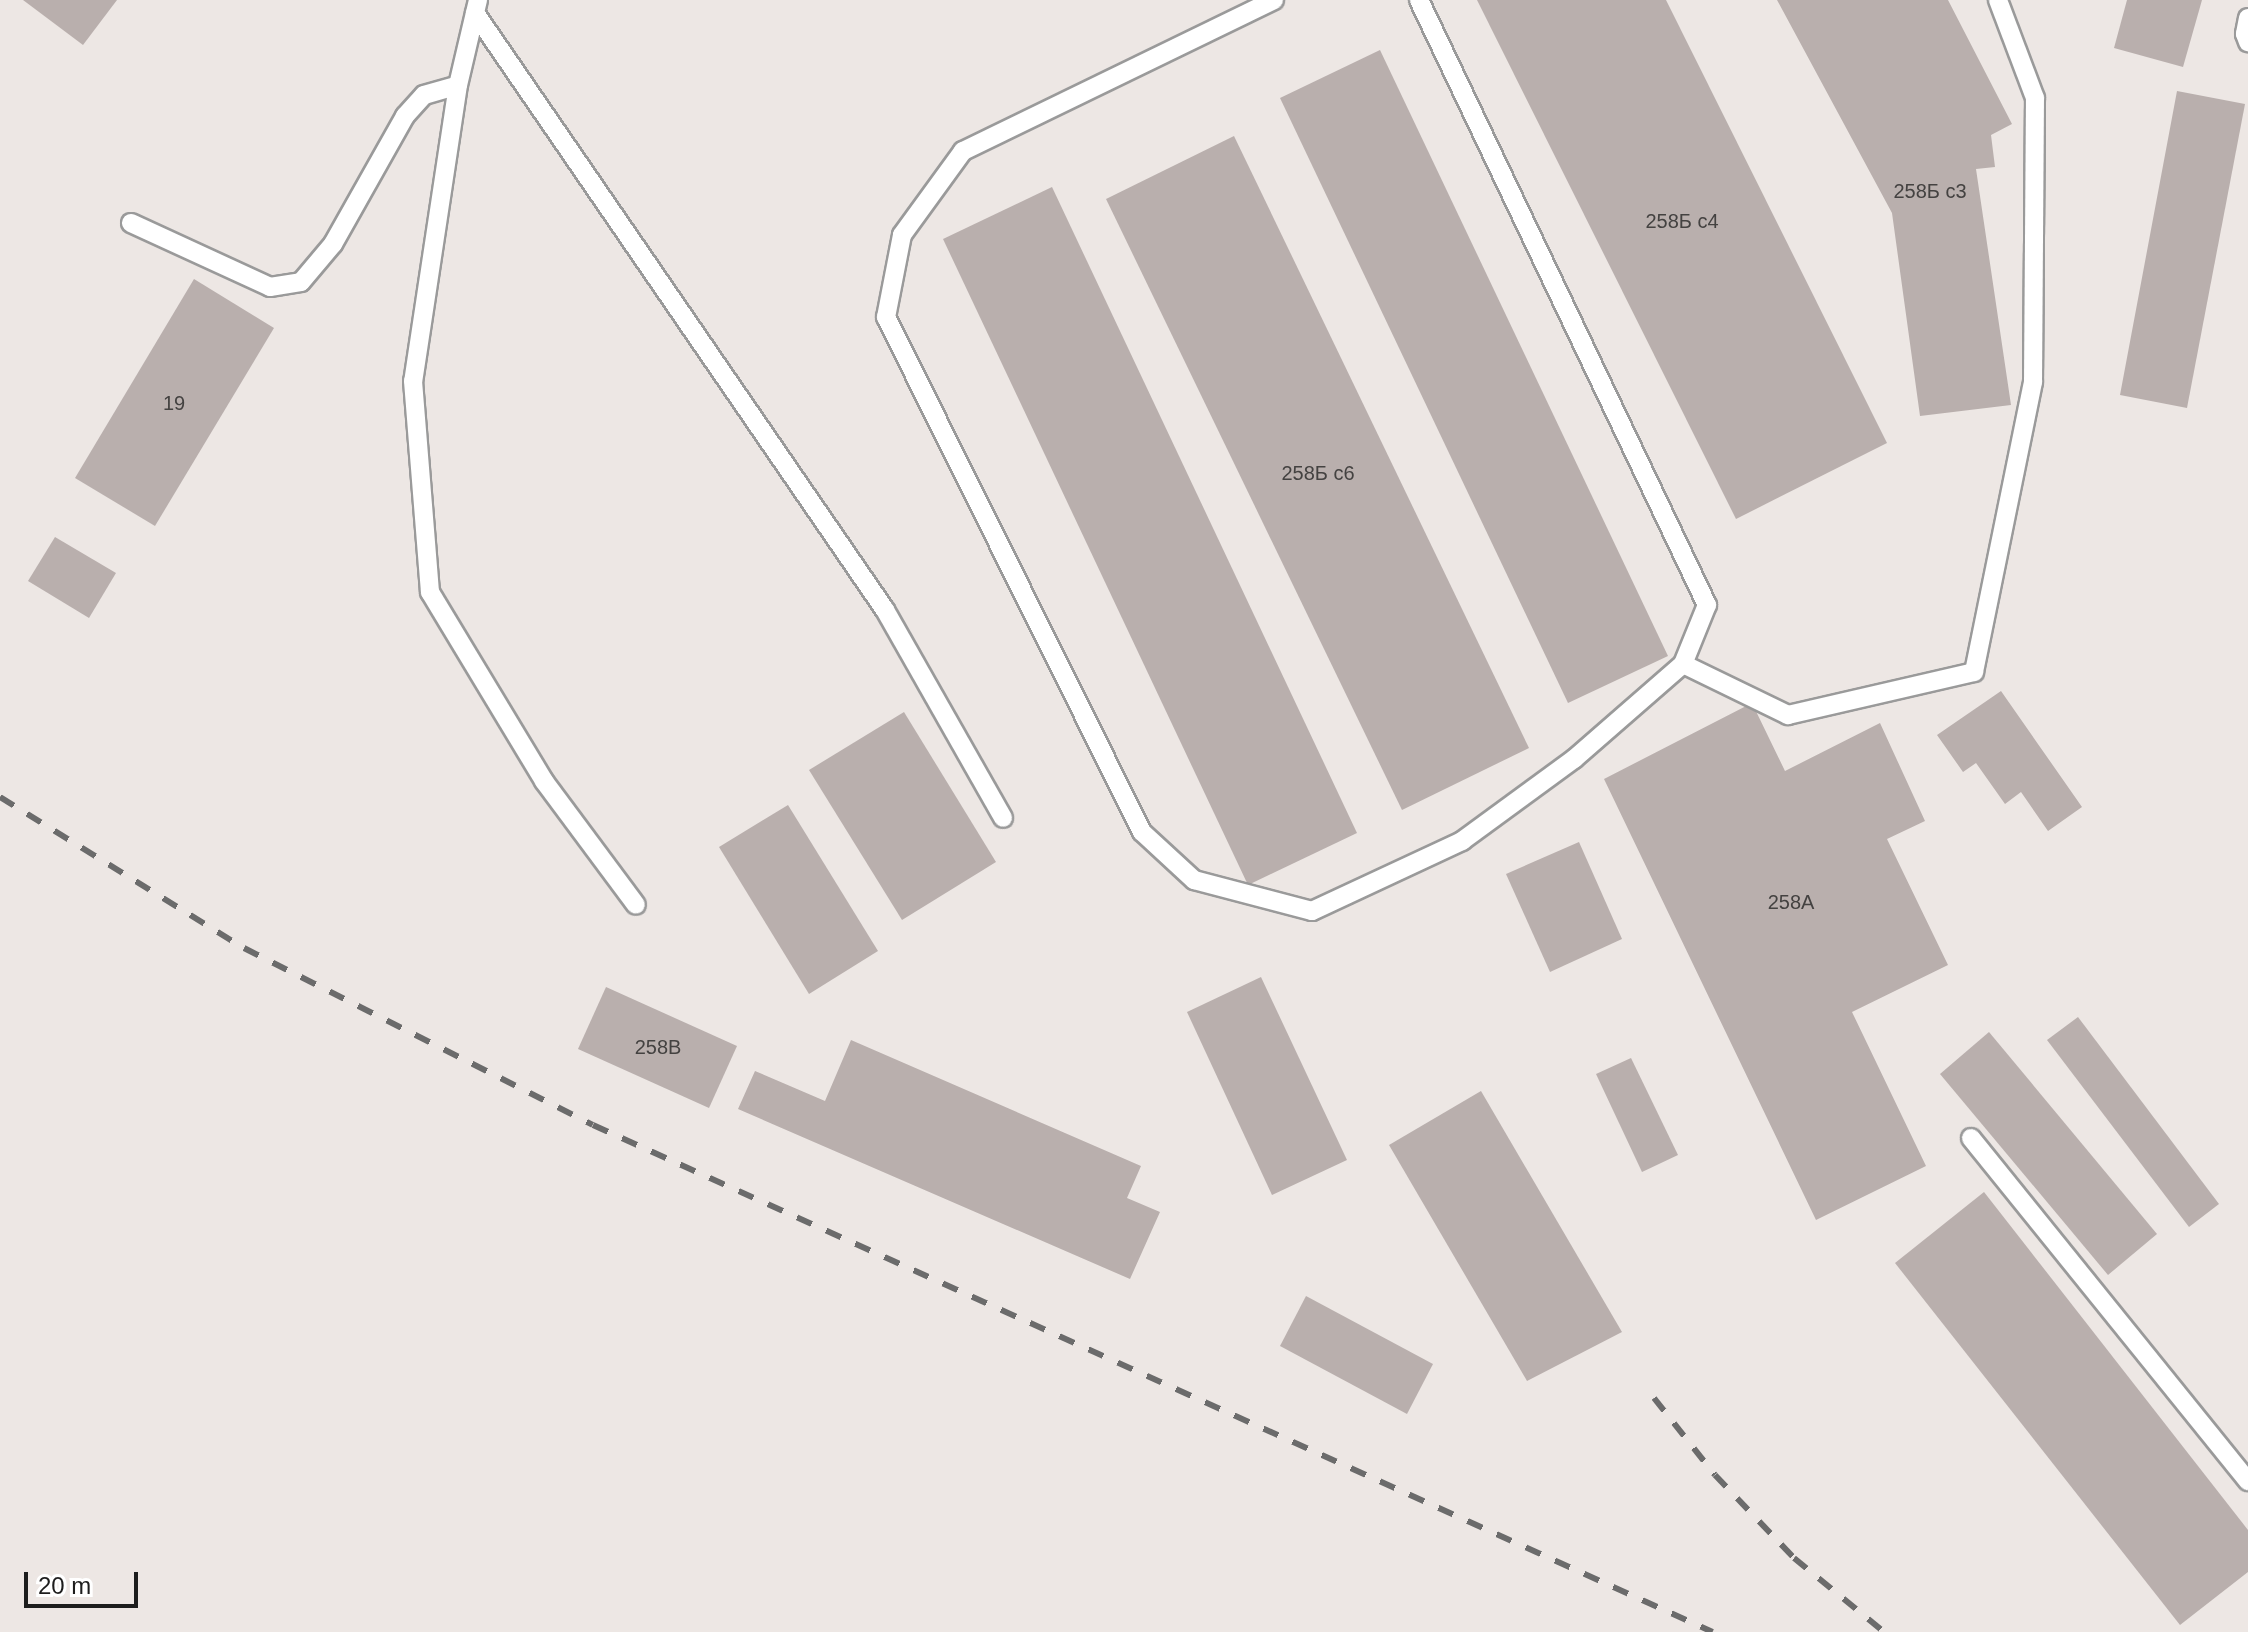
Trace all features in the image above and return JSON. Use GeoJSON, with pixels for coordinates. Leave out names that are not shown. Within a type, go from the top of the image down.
{"type":"FeatureCollection","features":[{"type":"Feature","properties":{"kind":"lane"},"geometry":{"type":"LineString","coordinates":[[1274,0],[963,151],[902,235],[886,317],[1142,832],[1194,880],[1312,911],[1462,841],[1574,759],[1683,664],[1707,605],[1419,0]]}},
{"type":"Feature","properties":{"kind":"lane"},"geometry":{"type":"LineString","coordinates":[[1683,664],[1788,715],[1974,672],[2033,382],[2035,98],[1998,0]]}},
{"type":"Feature","properties":{"kind":"lane"},"geometry":{"type":"LineString","coordinates":[[476,6],[458,85],[413,381],[430,592],[544,781],[636,905]]}},
{"type":"Feature","properties":{"kind":"lane"},"geometry":{"type":"LineString","coordinates":[[476,6],[885,610],[1003,818]]}},
{"type":"Feature","properties":{"kind":"lane"},"geometry":{"type":"LineString","coordinates":[[2248,18],[2245,34],[2248,42]]}},
{"type":"Feature","properties":{"kind":"lane"},"geometry":{"type":"LineString","coordinates":[[131,223],[270,287],[301,282],[333,244],[405,116],[424,95],[458,85]]}},
{"type":"Feature","properties":{"kind":"lane"},"geometry":{"type":"LineString","coordinates":[[1971,1138],[2248,1481]]}},
{"type":"Feature","properties":{"kind":"building"},"geometry":{"type":"Polygon","coordinates":[[[23,0],[117,0],[83,45],[23,0]]]}},
{"type":"Feature","properties":{"kind":"building"},"geometry":{"type":"Polygon","coordinates":[[[1477,0],[1666,0],[1887,443],[1736,519],[1477,0]]]}},
{"type":"Feature","properties":{"kind":"building"},"geometry":{"type":"Polygon","coordinates":[[[1777,0],[1948,0],[2012,124],[1991,135],[1995,167],[1976,169],[2011,405],[1920,416],[1892,213],[1777,0]]]}},
{"type":"Feature","properties":{"kind":"building"},"geometry":{"type":"Polygon","coordinates":[[[2127,0],[2202,0],[2183,67],[2114,48],[2127,0]]]}},
{"type":"Feature","properties":{"kind":"building"},"geometry":{"type":"Polygon","coordinates":[[[1380,50],[1668,656],[1568,703],[1280,98],[1380,50]]]}},
{"type":"Feature","properties":{"kind":"building"},"geometry":{"type":"Polygon","coordinates":[[[2177,91],[2245,104],[2187,408],[2120,395],[2177,91]]]}},
{"type":"Feature","properties":{"kind":"building"},"geometry":{"type":"Polygon","coordinates":[[[1234,136],[1529,748],[1402,810],[1106,199],[1234,136]]]}},
{"type":"Feature","properties":{"kind":"building"},"geometry":{"type":"Polygon","coordinates":[[[1052,187],[1357,833],[1248,885],[943,239],[1052,187]]]}},
{"type":"Feature","properties":{"kind":"building"},"geometry":{"type":"Polygon","coordinates":[[[194,279],[274,328],[155,526],[75,478],[194,279]]]}},
{"type":"Feature","properties":{"kind":"building"},"geometry":{"type":"Polygon","coordinates":[[[55,537],[116,573],[89,618],[28,581],[55,537]]]}},
{"type":"Feature","properties":{"kind":"building"},"geometry":{"type":"Polygon","coordinates":[[[2001,691],[2082,807],[2048,831],[2021,792],[2005,804],[1976,763],[1963,772],[1937,735],[2001,691]]]}},
{"type":"Feature","properties":{"kind":"building"},"geometry":{"type":"Polygon","coordinates":[[[1752,703],[1785,771],[1880,723],[1925,821],[1887,839],[1948,965],[1852,1012],[1926,1166],[1816,1220],[1604,779],[1752,703]]]}},
{"type":"Feature","properties":{"kind":"building"},"geometry":{"type":"Polygon","coordinates":[[[904,712],[996,862],[902,920],[809,770],[904,712]]]}},
{"type":"Feature","properties":{"kind":"building"},"geometry":{"type":"Polygon","coordinates":[[[788,805],[878,951],[809,994],[719,847],[788,805]]]}},
{"type":"Feature","properties":{"kind":"building"},"geometry":{"type":"Polygon","coordinates":[[[1579,842],[1622,939],[1550,972],[1506,874],[1579,842]]]}},
{"type":"Feature","properties":{"kind":"building"},"geometry":{"type":"Polygon","coordinates":[[[1261,977],[1347,1160],[1272,1195],[1187,1012],[1261,977]]]}},
{"type":"Feature","properties":{"kind":"building"},"geometry":{"type":"Polygon","coordinates":[[[606,987],[737,1046],[709,1108],[578,1049],[606,987]]]}},
{"type":"Feature","properties":{"kind":"building"},"geometry":{"type":"Polygon","coordinates":[[[2078,1017],[2219,1204],[2189,1227],[2047,1040],[2078,1017]]]}},
{"type":"Feature","properties":{"kind":"building"},"geometry":{"type":"Polygon","coordinates":[[[1989,1032],[2157,1234],[2108,1275],[1940,1074],[1989,1032]]]}},
{"type":"Feature","properties":{"kind":"building"},"geometry":{"type":"Polygon","coordinates":[[[851,1040],[1141,1166],[1127,1198],[1160,1212],[1130,1279],[738,1109],[755,1071],[825,1101],[851,1040]]]}},
{"type":"Feature","properties":{"kind":"building"},"geometry":{"type":"Polygon","coordinates":[[[1631,1058],[1678,1155],[1642,1172],[1596,1074],[1631,1058]]]}},
{"type":"Feature","properties":{"kind":"building"},"geometry":{"type":"Polygon","coordinates":[[[1481,1091],[1622,1332],[1527,1381],[1389,1145],[1481,1091]]]}},
{"type":"Feature","properties":{"kind":"building"},"geometry":{"type":"Polygon","coordinates":[[[1984,1192],[2248,1530],[2248,1572],[2180,1625],[1895,1263],[1984,1192]]]}},
{"type":"Feature","properties":{"kind":"building"},"geometry":{"type":"Polygon","coordinates":[[[1306,1296],[1433,1364],[1407,1414],[1280,1346],[1306,1296]]]}},
{"type":"Feature","properties":{"kind":"railway"},"geometry":{"type":"LineString","coordinates":[[0,797],[244,948],[593,1125],[1713,1632]]}},
{"type":"Feature","properties":{"kind":"railway"},"geometry":{"type":"LineString","coordinates":[[1654,1398],[1715,1475],[1794,1558],[1884,1632]]}}]}
